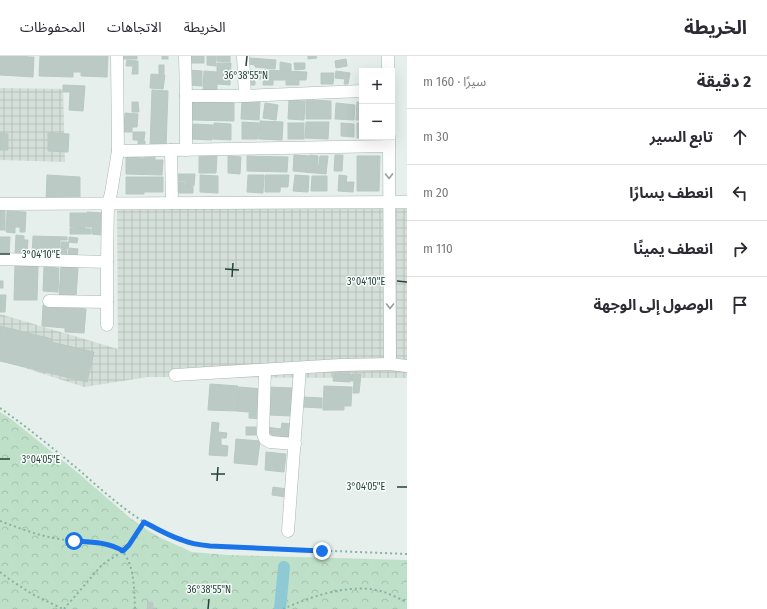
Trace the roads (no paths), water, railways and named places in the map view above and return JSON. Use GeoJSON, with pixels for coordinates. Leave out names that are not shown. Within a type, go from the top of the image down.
{"type":"FeatureCollection","features":[{"type":"Feature","properties":{"kind":"street"},"geometry":{"type":"LineString","coordinates":[[107,325],[108,204],[118,151],[118,56]]}},
{"type":"Feature","properties":{"kind":"street"},"geometry":{"type":"LineString","coordinates":[[185,56],[186,150]]}},
{"type":"Feature","properties":{"kind":"street"},"geometry":{"type":"LineString","coordinates":[[243,56],[245,96]]}},
{"type":"Feature","properties":{"kind":"street"},"geometry":{"type":"LineString","coordinates":[[388,56],[388,68]]}},
{"type":"Feature","properties":{"kind":"street"},"geometry":{"type":"LineString","coordinates":[[186,96],[245,96],[359,91]]}},
{"type":"Feature","properties":{"kind":"street"},"geometry":{"type":"LineString","coordinates":[[118,151],[186,150],[389,142],[390,364]]}},
{"type":"Feature","properties":{"kind":"street"},"geometry":{"type":"LineString","coordinates":[[171,150],[172,203]]}},
{"type":"Feature","properties":{"kind":"street"},"geometry":{"type":"LineString","coordinates":[[0,204],[407,202]]}},
{"type":"Feature","properties":{"kind":"street"},"geometry":{"type":"LineString","coordinates":[[0,259],[107,262]]}},
{"type":"Feature","properties":{"kind":"street"},"geometry":{"type":"LineString","coordinates":[[49,301],[106,302]]}},
{"type":"Feature","properties":{"kind":"street"},"geometry":{"type":"LineString","coordinates":[[175,375],[341,365],[390,364],[407,366]]}},
{"type":"Feature","properties":{"kind":"street"},"geometry":{"type":"LineString","coordinates":[[288,531],[300,368]]}},
{"type":"Feature","properties":{"kind":"street"},"geometry":{"type":"LineString","coordinates":[[265,370],[263,434],[265,440],[270,442],[295,444]]}},
{"type":"Feature","properties":{"kind":"waterway"},"geometry":{"type":"LineString","coordinates":[[280,609],[284,567]]}}]}
